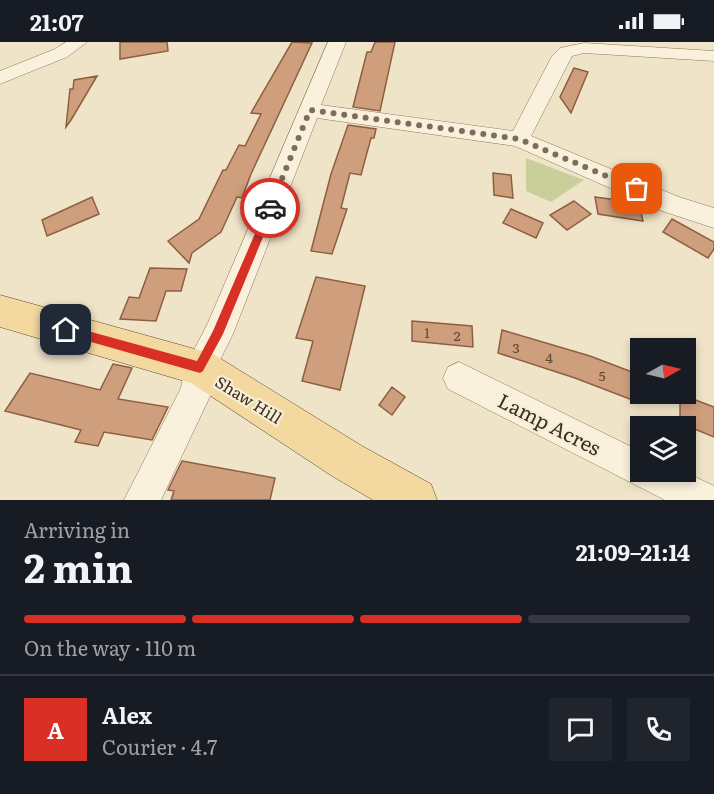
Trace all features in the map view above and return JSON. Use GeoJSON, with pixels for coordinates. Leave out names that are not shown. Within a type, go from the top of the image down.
{"type":"FeatureCollection","features":[{"type":"Feature","properties":{"kind":"main road","name":"Shaw Hill"},"geometry":{"type":"LineString","coordinates":[[0,311],[200,367],[347,461],[415,500]]}},
{"type":"Feature","properties":{"kind":"street"},"geometry":{"type":"LineString","coordinates":[[0,78],[53,57],[78,42]]}},
{"type":"Feature","properties":{"kind":"street"},"geometry":{"type":"LineString","coordinates":[[142,500],[196,392],[200,367],[218,334],[337,42]]}},
{"type":"Feature","properties":{"kind":"street"},"geometry":{"type":"LineString","coordinates":[[519,139],[556,62],[566,52],[584,48],[714,56]]}},
{"type":"Feature","properties":{"kind":"street"},"geometry":{"type":"LineString","coordinates":[[310,110],[519,139],[671,204],[714,218]]}},
{"type":"Feature","properties":{"kind":"street","name":"Lamp Acres"},"geometry":{"type":"LineString","coordinates":[[459,378],[630,464]]}},
{"type":"Feature","properties":{"kind":"street"},"geometry":{"type":"LineString","coordinates":[[667,482],[704,500]]}},
{"type":"Feature","properties":{"kind":"green space"},"geometry":{"type":"Polygon","coordinates":[[[526,158],[584,180],[551,202],[526,191],[526,158]]]}},
{"type":"Feature","properties":{"kind":"building"},"geometry":{"type":"Polygon","coordinates":[[[120,42],[167,42],[168,51],[120,59],[120,42]]]}},
{"type":"Feature","properties":{"kind":"building"},"geometry":{"type":"Polygon","coordinates":[[[292,42],[312,43],[242,198],[237,197],[221,232],[192,253],[189,263],[168,241],[199,219],[223,170],[226,170],[239,145],[245,146],[261,114],[251,113],[292,42]]]}},
{"type":"Feature","properties":{"kind":"building"},"geometry":{"type":"Polygon","coordinates":[[[375,42],[395,42],[380,111],[353,107],[367,52],[371,52],[375,42]]]}},
{"type":"Feature","properties":{"kind":"building"},"geometry":{"type":"Polygon","coordinates":[[[574,68],[588,72],[571,113],[560,97],[574,68]]]}},
{"type":"Feature","properties":{"kind":"building"},"geometry":{"type":"Polygon","coordinates":[[[97,76],[66,127],[70,89],[73,89],[74,80],[97,76]]]}},
{"type":"Feature","properties":{"kind":"building"},"geometry":{"type":"Polygon","coordinates":[[[348,125],[376,129],[374,138],[371,138],[361,175],[350,173],[341,208],[347,209],[332,254],[311,251],[331,174],[348,125]]]}},
{"type":"Feature","properties":{"kind":"building"},"geometry":{"type":"Polygon","coordinates":[[[493,173],[511,175],[513,198],[494,195],[493,173]]]}},
{"type":"Feature","properties":{"kind":"building"},"geometry":{"type":"Polygon","coordinates":[[[92,197],[99,214],[47,236],[42,220],[92,197]]]}},
{"type":"Feature","properties":{"kind":"building"},"geometry":{"type":"Polygon","coordinates":[[[595,197],[639,203],[643,221],[598,214],[595,197]]]}},
{"type":"Feature","properties":{"kind":"building"},"geometry":{"type":"Polygon","coordinates":[[[574,201],[591,214],[567,230],[550,215],[574,201]]]}},
{"type":"Feature","properties":{"kind":"building"},"geometry":{"type":"Polygon","coordinates":[[[511,209],[543,223],[536,238],[503,223],[511,209]]]}},
{"type":"Feature","properties":{"kind":"building"},"geometry":{"type":"Polygon","coordinates":[[[672,219],[714,242],[714,249],[708,258],[663,232],[672,219]]]}},
{"type":"Feature","properties":{"kind":"building"},"geometry":{"type":"Polygon","coordinates":[[[150,268],[187,269],[181,291],[166,291],[156,321],[120,319],[129,297],[139,298],[150,268]]]}},
{"type":"Feature","properties":{"kind":"building"},"geometry":{"type":"Polygon","coordinates":[[[316,277],[365,286],[340,390],[302,381],[313,341],[296,338],[316,277]]]}},
{"type":"Feature","properties":{"kind":"building"},"geometry":{"type":"Polygon","coordinates":[[[412,321],[472,326],[473,347],[412,341],[412,321]]]}},
{"type":"Feature","properties":{"kind":"building"},"geometry":{"type":"Polygon","coordinates":[[[502,330],[590,356],[630,371],[630,399],[575,378],[498,353],[502,330]]]}},
{"type":"Feature","properties":{"kind":"building"},"geometry":{"type":"Polygon","coordinates":[[[113,364],[132,368],[118,399],[168,407],[152,440],[104,432],[98,446],[75,442],[81,430],[5,411],[30,373],[100,390],[113,364]]]}},
{"type":"Feature","properties":{"kind":"building"},"geometry":{"type":"Polygon","coordinates":[[[392,387],[405,397],[392,415],[379,405],[392,387]]]}},
{"type":"Feature","properties":{"kind":"building"},"geometry":{"type":"Polygon","coordinates":[[[696,400],[714,407],[714,437],[696,430],[696,416],[680,416],[680,404],[696,404],[696,400]]]}},
{"type":"Feature","properties":{"kind":"building"},"geometry":{"type":"Polygon","coordinates":[[[182,461],[275,478],[270,500],[171,500],[174,491],[168,490],[182,461]]]}},
{"type":"Feature","properties":{"kind":"way so far"},"geometry":{"type":"LineString","coordinates":[[270,208],[310,110],[519,139],[637,189]]}},
{"type":"Feature","properties":{"kind":"route"},"geometry":{"type":"LineString","coordinates":[[66,330],[200,367],[218,334],[270,208]]}}]}
